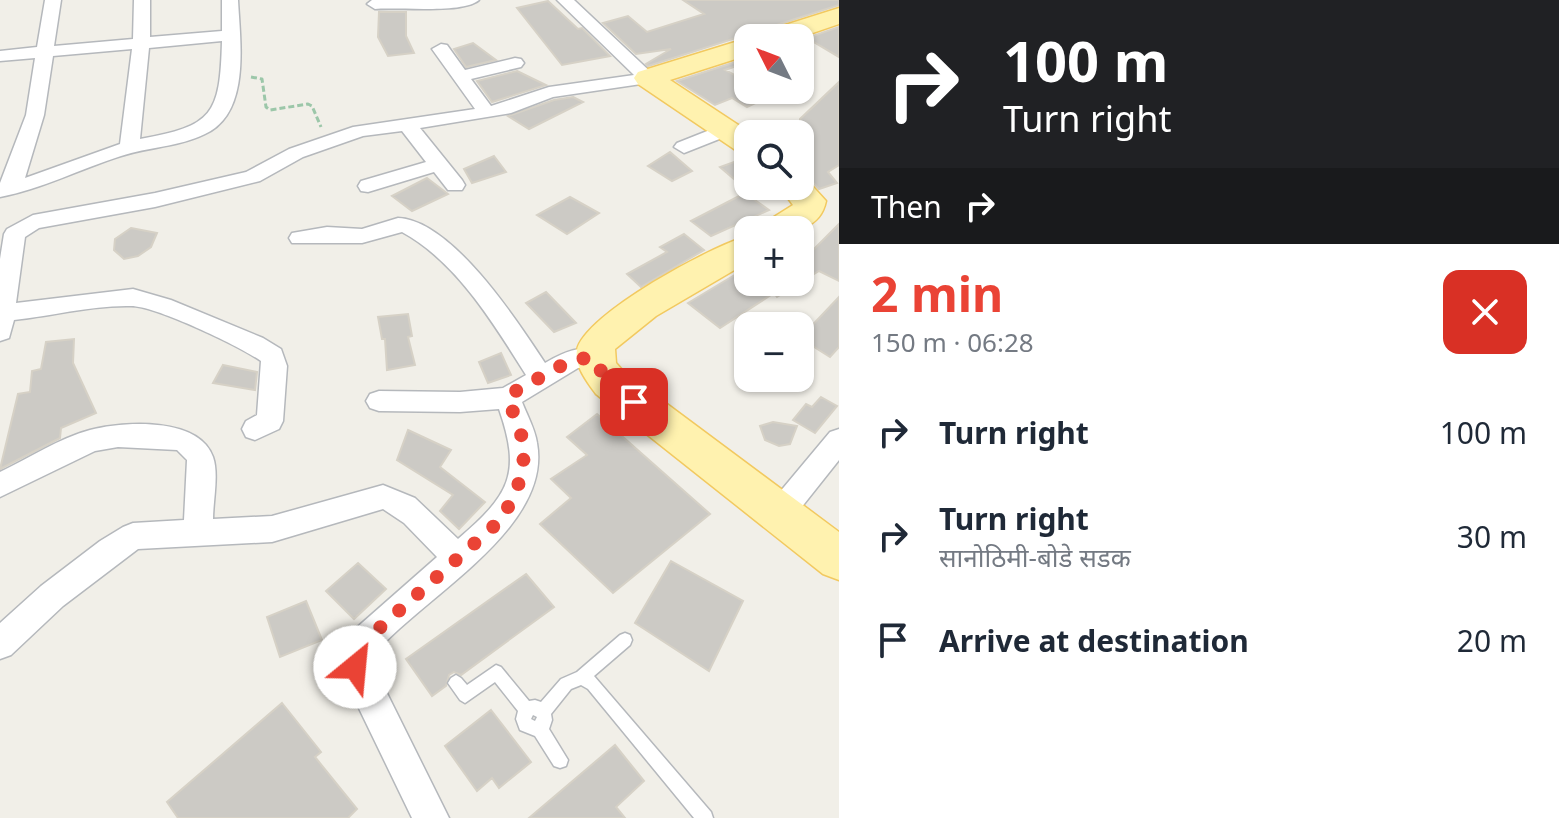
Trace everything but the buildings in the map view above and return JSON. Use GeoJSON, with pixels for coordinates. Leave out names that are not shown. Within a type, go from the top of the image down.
{"type":"FeatureCollection","features":[{"type":"Feature","properties":{"kind":"main road"},"geometry":{"type":"LineString","coordinates":[[814,24],[839,16]]}},
{"type":"Feature","properties":{"kind":"main road"},"geometry":{"type":"LineString","coordinates":[[648,78],[734,50]]}},
{"type":"Feature","properties":{"kind":"main road"},"geometry":{"type":"LineString","coordinates":[[648,78],[734,136]]}},
{"type":"Feature","properties":{"kind":"main road"},"geometry":{"type":"LineString","coordinates":[[799,216],[808,210],[809,200]]}},
{"type":"Feature","properties":{"kind":"main road"},"geometry":{"type":"LineString","coordinates":[[734,255],[615,326],[596,346],[595,358],[610,383],[839,559]]}},
{"type":"Feature","properties":{"kind":"street"},"geometry":{"type":"LineString","coordinates":[[5,189],[35,115],[53,0]]}},
{"type":"Feature","properties":{"kind":"street"},"geometry":{"type":"LineString","coordinates":[[129,147],[141,44],[142,0]]}},
{"type":"Feature","properties":{"kind":"street"},"geometry":{"type":"LineString","coordinates":[[5,189],[31,185],[82,160],[182,137],[216,121],[222,112],[229,76],[230,0]]}},
{"type":"Feature","properties":{"kind":"street"},"geometry":{"type":"LineString","coordinates":[[375,4],[397,2],[422,6],[471,0]]}},
{"type":"Feature","properties":{"kind":"street"},"geometry":{"type":"LineString","coordinates":[[565,0],[648,78]]}},
{"type":"Feature","properties":{"kind":"street"},"geometry":{"type":"LineString","coordinates":[[0,56],[231,35]]}},
{"type":"Feature","properties":{"kind":"street"},"geometry":{"type":"LineString","coordinates":[[441,49],[486,112]]}},
{"type":"Feature","properties":{"kind":"street"},"geometry":{"type":"LineString","coordinates":[[460,76],[515,63]]}},
{"type":"Feature","properties":{"kind":"street"},"geometry":{"type":"LineString","coordinates":[[255,429],[270,421],[275,366],[272,356],[254,344],[133,297],[2,322],[15,234],[33,222],[253,177],[326,140],[360,131],[511,107],[549,92],[648,78]]}},
{"type":"Feature","properties":{"kind":"street"},"geometry":{"type":"LineString","coordinates":[[406,124],[455,185]]}},
{"type":"Feature","properties":{"kind":"street"},"geometry":{"type":"LineString","coordinates":[[684,147],[734,139]]}},
{"type":"Feature","properties":{"kind":"street"},"geometry":{"type":"LineString","coordinates":[[368,186],[436,165]]}},
{"type":"Feature","properties":{"kind":"street"},"geometry":{"type":"LineString","coordinates":[[300,238],[327,234],[364,236],[400,224],[410,226],[431,240],[470,280],[516,337],[541,377]]}},
{"type":"Feature","properties":{"kind":"street"},"geometry":{"type":"LineString","coordinates":[[379,401],[437,403],[508,398],[573,359],[595,358]]}},
{"type":"Feature","properties":{"kind":"street"},"geometry":{"type":"LineString","coordinates":[[431,818],[355,667],[354,655],[503,518],[523,474],[524,443],[508,398]]}},
{"type":"Feature","properties":{"kind":"street"},"geometry":{"type":"LineString","coordinates":[[0,485],[90,441],[118,436],[182,439],[194,447],[201,460],[198,533]]}},
{"type":"Feature","properties":{"kind":"street"},"geometry":{"type":"LineString","coordinates":[[779,514],[839,440]]}},
{"type":"Feature","properties":{"kind":"street"},"geometry":{"type":"LineString","coordinates":[[0,644],[52,596],[110,550],[133,536],[272,529],[383,497],[399,501],[458,559]]}},
{"type":"Feature","properties":{"kind":"lane"},"geometry":{"type":"LineString","coordinates":[[531,721],[566,684],[582,677],[625,640]]}},
{"type":"Feature","properties":{"kind":"lane"},"geometry":{"type":"LineString","coordinates":[[456,683],[465,695],[496,672],[560,760]]}},
{"type":"Feature","properties":{"kind":"lane"},"geometry":{"type":"LineString","coordinates":[[582,677],[593,684],[705,818]]}},
{"type":"Feature","properties":{"kind":"path"},"geometry":{"type":"LineString","coordinates":[[229,76],[260,77],[266,107],[270,110],[312,106],[326,140]]}},
{"type":"Feature","properties":{"kind":"route"},"geometry":{"type":"LineString","coordinates":[[355,667],[354,655],[365,641],[503,518],[523,474],[521,427],[508,398],[514,392],[573,359],[595,358],[610,383],[634,402]]}}]}
